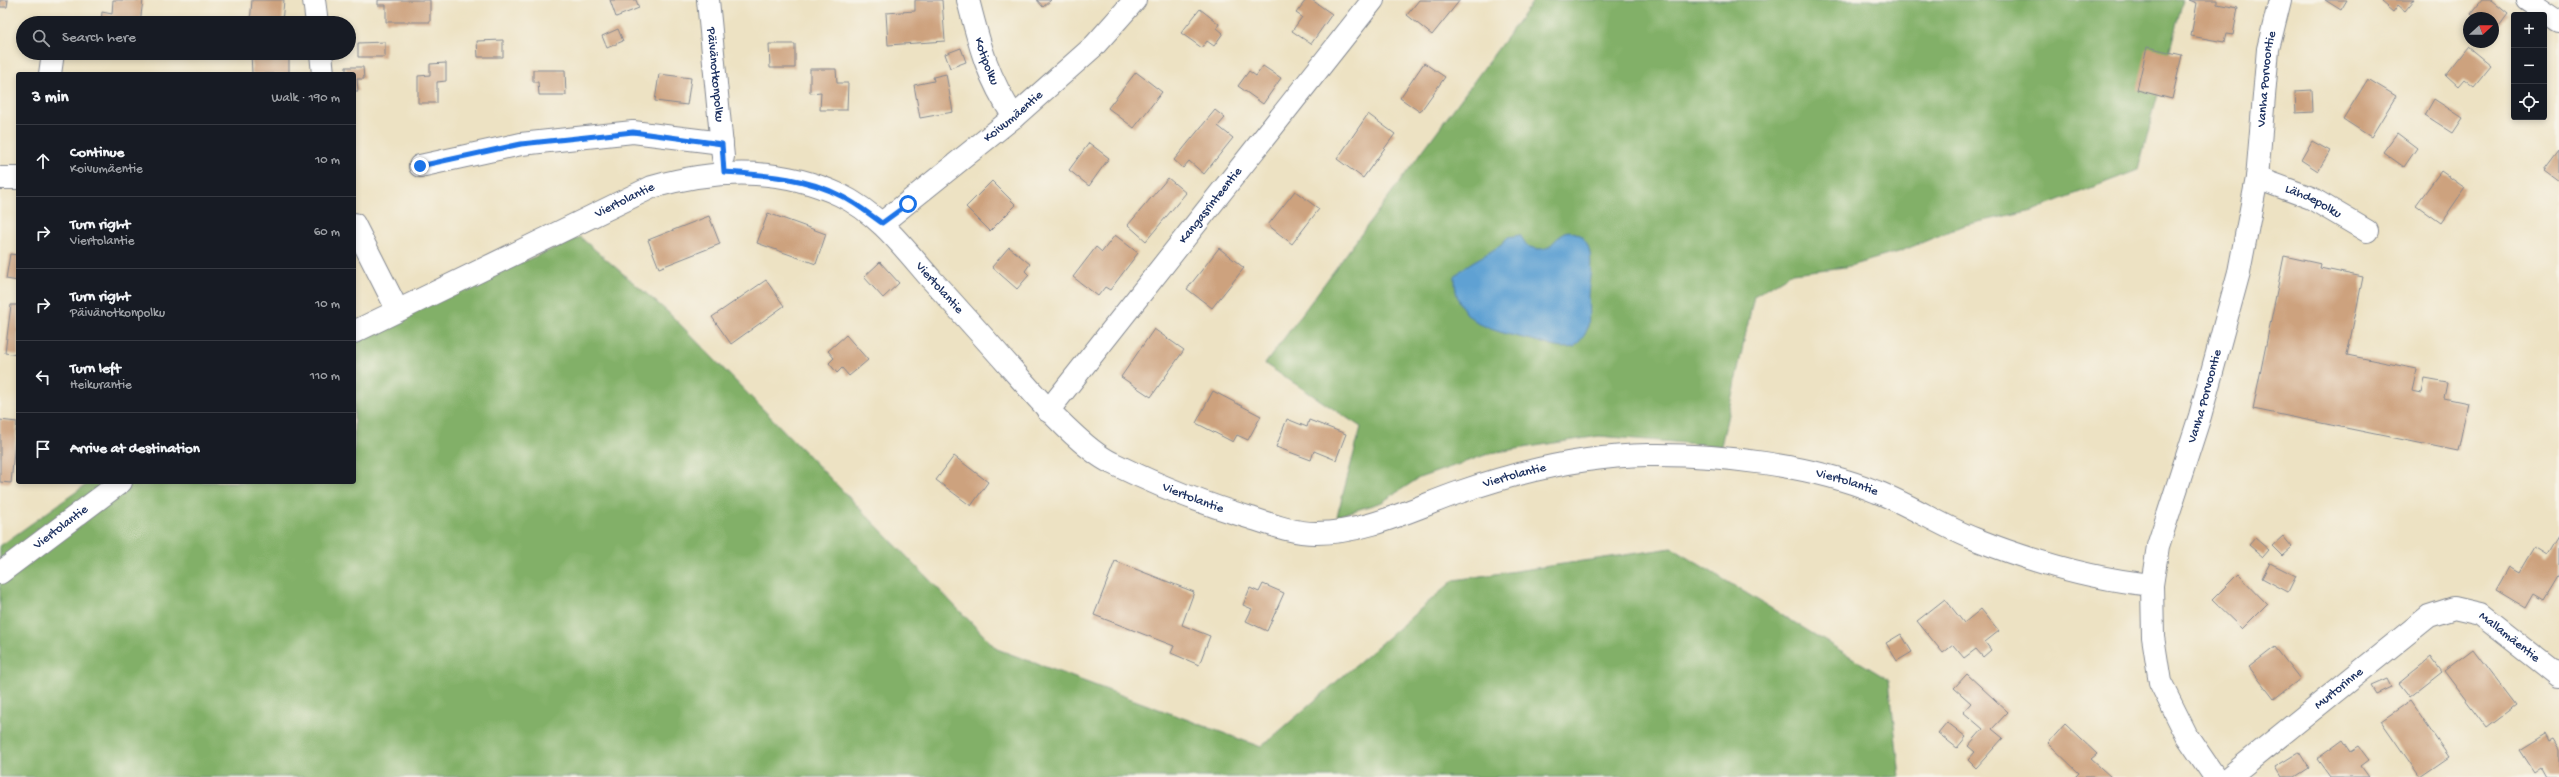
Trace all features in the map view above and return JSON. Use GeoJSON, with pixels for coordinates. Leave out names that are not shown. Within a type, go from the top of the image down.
{"type":"FeatureCollection","features":[{"type":"Feature","properties":{"kind":"street"},"geometry":{"type":"LineString","coordinates":[[314,0],[316,16]]}},
{"type":"Feature","properties":{"kind":"street","name":"Päivänotkonpolku"},"geometry":{"type":"LineString","coordinates":[[708,0],[724,172]]}},
{"type":"Feature","properties":{"kind":"street","name":"Kotipolku"},"geometry":{"type":"LineString","coordinates":[[968,0],[985,65],[997,92],[1014,117]]}},
{"type":"Feature","properties":{"kind":"street","name":"Koivumäentie"},"geometry":{"type":"LineString","coordinates":[[882,223],[1014,117],[1094,46],[1135,0]]}},
{"type":"Feature","properties":{"kind":"street","name":"Kangasrinteentie"},"geometry":{"type":"LineString","coordinates":[[1048,411],[1373,0]]}},
{"type":"Feature","properties":{"kind":"street","name":"Vanha Porvoontie"},"geometry":{"type":"LineString","coordinates":[[2216,777],[2187,736],[2160,682],[2153,637],[2152,585],[2158,546],[2200,416],[2239,272],[2257,178],[2268,49],[2280,0]]}},
{"type":"Feature","properties":{"kind":"street"},"geometry":{"type":"LineString","coordinates":[[2528,0],[2559,21]]}},
{"type":"Feature","properties":{"kind":"street"},"geometry":{"type":"LineString","coordinates":[[50,72],[52,60]]}},
{"type":"Feature","properties":{"kind":"street"},"geometry":{"type":"LineString","coordinates":[[322,60],[323,72]]}},
{"type":"Feature","properties":{"kind":"street"},"geometry":{"type":"LineString","coordinates":[[420,166],[521,144],[633,132],[722,144]]}},
{"type":"Feature","properties":{"kind":"street","name":"Viertolantie"},"geometry":{"type":"LineString","coordinates":[[356,331],[397,309],[652,187],[688,177],[724,172],[771,176],[806,183],[841,196],[882,223],[1048,411],[1104,460],[1160,486],[1226,511],[1283,528],[1315,533],[1358,528],[1467,490],[1573,461],[1647,455],[1720,458],[1809,471],[1877,491],[1987,543],[2057,566],[2121,582],[2152,585]]}},
{"type":"Feature","properties":{"kind":"street"},"geometry":{"type":"LineString","coordinates":[[0,178],[16,178]]}},
{"type":"Feature","properties":{"kind":"street","name":"Lähdepolku"},"geometry":{"type":"LineString","coordinates":[[2257,178],[2311,198],[2367,230]]}},
{"type":"Feature","properties":{"kind":"street"},"geometry":{"type":"LineString","coordinates":[[356,228],[397,309]]}},
{"type":"Feature","properties":{"kind":"street","name":"Viertolantie"},"geometry":{"type":"LineString","coordinates":[[0,573],[118,484]]}},
{"type":"Feature","properties":{"kind":"street","name":"Mallamäentie"},"geometry":{"type":"LineString","coordinates":[[2454,608],[2480,614],[2559,676]]}},
{"type":"Feature","properties":{"kind":"street","name":"Murtorinne"},"geometry":{"type":"LineString","coordinates":[[2229,777],[2429,616],[2454,608]]}},
{"type":"Feature","properties":{"kind":"green space"},"geometry":{"type":"Polygon","coordinates":[[[1534,0],[2183,0],[2138,170],[2033,210],[1965,225],[1899,252],[1846,267],[1792,273],[1754,296],[1721,446],[1599,436],[1491,453],[1419,478],[1382,502],[1337,516],[1361,427],[1265,364],[1534,0]]]}},
{"type":"Feature","properties":{"kind":"green space"},"geometry":{"type":"Polygon","coordinates":[[[580,237],[669,313],[997,649],[1261,747],[1454,580],[1672,548],[1889,680],[1900,777],[0,777],[0,546],[87,484],[356,484],[356,335],[580,237]]]}},
{"type":"Feature","properties":{"kind":"water"},"geometry":{"type":"Polygon","coordinates":[[[1570,231],[1579,235],[1586,241],[1591,258],[1588,296],[1588,326],[1580,341],[1574,347],[1563,348],[1553,346],[1491,329],[1469,316],[1461,306],[1456,293],[1455,277],[1460,271],[1496,248],[1508,237],[1520,235],[1527,246],[1544,249],[1552,244],[1564,232],[1570,231]]]}},
{"type":"Feature","properties":{"kind":"building"},"geometry":{"type":"Polygon","coordinates":[[[0,0],[8,0],[7,7],[0,7],[0,0]]]}},
{"type":"Feature","properties":{"kind":"building"},"geometry":{"type":"Polygon","coordinates":[[[113,0],[143,0],[141,16],[102,16],[102,12],[112,14],[113,0]]]}},
{"type":"Feature","properties":{"kind":"building"},"geometry":{"type":"Polygon","coordinates":[[[252,0],[284,0],[283,16],[251,16],[252,0]]]}},
{"type":"Feature","properties":{"kind":"building"},"geometry":{"type":"Polygon","coordinates":[[[378,0],[430,0],[430,22],[386,22],[386,5],[378,5],[378,0]]]}},
{"type":"Feature","properties":{"kind":"building"},"geometry":{"type":"Polygon","coordinates":[[[610,0],[636,0],[639,8],[616,17],[610,0]]]}},
{"type":"Feature","properties":{"kind":"building"},"geometry":{"type":"Polygon","coordinates":[[[915,0],[942,0],[945,41],[888,45],[886,13],[915,11],[915,0]]]}},
{"type":"Feature","properties":{"kind":"building"},"geometry":{"type":"Polygon","coordinates":[[[1037,0],[1051,0],[1043,7],[1037,0]]]}},
{"type":"Feature","properties":{"kind":"building"},"geometry":{"type":"Polygon","coordinates":[[[1306,0],[1312,0],[1332,14],[1311,44],[1292,31],[1302,17],[1296,13],[1306,0]]]}},
{"type":"Feature","properties":{"kind":"building"},"geometry":{"type":"Polygon","coordinates":[[[1419,0],[1460,0],[1432,35],[1407,15],[1419,0]]]}},
{"type":"Feature","properties":{"kind":"building"},"geometry":{"type":"Polygon","coordinates":[[[2189,0],[2217,0],[2217,4],[2238,8],[2233,35],[2226,34],[2224,42],[2191,36],[2197,3],[2189,0]]]}},
{"type":"Feature","properties":{"kind":"building"},"geometry":{"type":"Polygon","coordinates":[[[2325,0],[2347,0],[2341,10],[2325,0]]]}},
{"type":"Feature","properties":{"kind":"building"},"geometry":{"type":"Polygon","coordinates":[[[2383,0],[2414,0],[2405,11],[2398,5],[2393,12],[2381,2],[2383,0]]]}},
{"type":"Feature","properties":{"kind":"building"},"geometry":{"type":"Polygon","coordinates":[[[2482,0],[2491,0],[2508,14],[2499,26],[2499,12],[2473,12],[2482,0]]]}},
{"type":"Feature","properties":{"kind":"building"},"geometry":{"type":"Polygon","coordinates":[[[1200,9],[1219,24],[1217,28],[1223,33],[1214,46],[1207,41],[1202,48],[1181,33],[1200,9]]]}},
{"type":"Feature","properties":{"kind":"building"},"geometry":{"type":"Polygon","coordinates":[[[618,29],[623,41],[607,48],[602,36],[618,29]]]}},
{"type":"Feature","properties":{"kind":"building"},"geometry":{"type":"Polygon","coordinates":[[[503,40],[503,57],[478,57],[477,41],[503,40]]]}},
{"type":"Feature","properties":{"kind":"building"},"geometry":{"type":"Polygon","coordinates":[[[385,42],[385,57],[358,57],[358,43],[385,42]]]}},
{"type":"Feature","properties":{"kind":"building"},"geometry":{"type":"Polygon","coordinates":[[[769,44],[795,44],[795,68],[770,68],[769,44]]]}},
{"type":"Feature","properties":{"kind":"building"},"geometry":{"type":"Polygon","coordinates":[[[2147,47],[2182,55],[2172,99],[2137,90],[2147,47]]]}},
{"type":"Feature","properties":{"kind":"building"},"geometry":{"type":"Polygon","coordinates":[[[961,48],[966,62],[950,68],[945,54],[961,48]]]}},
{"type":"Feature","properties":{"kind":"building"},"geometry":{"type":"Polygon","coordinates":[[[2467,48],[2469,48],[2491,66],[2474,87],[2464,79],[2458,86],[2446,75],[2467,48]]]}},
{"type":"Feature","properties":{"kind":"building"},"geometry":{"type":"Polygon","coordinates":[[[251,60],[289,60],[289,72],[252,72],[251,60]]]}},
{"type":"Feature","properties":{"kind":"building"},"geometry":{"type":"Polygon","coordinates":[[[446,63],[446,81],[437,82],[437,103],[418,103],[418,76],[430,75],[430,64],[446,63]]]}},
{"type":"Feature","properties":{"kind":"building"},"geometry":{"type":"Polygon","coordinates":[[[1424,63],[1445,77],[1420,112],[1400,98],[1424,63]]]}},
{"type":"Feature","properties":{"kind":"building"},"geometry":{"type":"Polygon","coordinates":[[[1263,66],[1281,78],[1263,104],[1238,86],[1249,71],[1256,76],[1263,66]]]}},
{"type":"Feature","properties":{"kind":"building"},"geometry":{"type":"Polygon","coordinates":[[[346,67],[363,67],[364,79],[357,79],[358,91],[356,91],[356,72],[346,72],[346,67]]]}},
{"type":"Feature","properties":{"kind":"building"},"geometry":{"type":"Polygon","coordinates":[[[810,69],[836,69],[837,83],[848,83],[847,110],[820,110],[821,92],[810,93],[810,69]]]}},
{"type":"Feature","properties":{"kind":"building"},"geometry":{"type":"Polygon","coordinates":[[[533,70],[565,70],[566,95],[539,95],[538,82],[533,82],[533,70]]]}},
{"type":"Feature","properties":{"kind":"building"},"geometry":{"type":"Polygon","coordinates":[[[1136,72],[1162,92],[1134,128],[1108,108],[1136,72]]]}},
{"type":"Feature","properties":{"kind":"building"},"geometry":{"type":"Polygon","coordinates":[[[659,74],[691,78],[687,105],[655,101],[659,74]]]}},
{"type":"Feature","properties":{"kind":"building"},"geometry":{"type":"Polygon","coordinates":[[[946,74],[953,112],[920,118],[914,85],[934,81],[933,77],[946,74]]]}},
{"type":"Feature","properties":{"kind":"building"},"geometry":{"type":"Polygon","coordinates":[[[2368,79],[2396,96],[2371,137],[2343,119],[2368,79]]]}},
{"type":"Feature","properties":{"kind":"building"},"geometry":{"type":"Polygon","coordinates":[[[2312,90],[2313,112],[2296,113],[2295,91],[2312,90]]]}},
{"type":"Feature","properties":{"kind":"building"},"geometry":{"type":"Polygon","coordinates":[[[2434,99],[2463,118],[2453,133],[2425,115],[2434,99]]]}},
{"type":"Feature","properties":{"kind":"building"},"geometry":{"type":"Polygon","coordinates":[[[1215,110],[1225,118],[1218,126],[1233,138],[1204,174],[1189,161],[1183,168],[1174,160],[1215,110]]]}},
{"type":"Feature","properties":{"kind":"building"},"geometry":{"type":"Polygon","coordinates":[[[1368,114],[1395,134],[1363,178],[1337,159],[1368,114]]]}},
{"type":"Feature","properties":{"kind":"building"},"geometry":{"type":"Polygon","coordinates":[[[2397,133],[2417,148],[2404,167],[2383,152],[2397,133]]]}},
{"type":"Feature","properties":{"kind":"building"},"geometry":{"type":"Polygon","coordinates":[[[2312,141],[2330,151],[2318,171],[2301,160],[2312,141]]]}},
{"type":"Feature","properties":{"kind":"building"},"geometry":{"type":"Polygon","coordinates":[[[1089,143],[1109,158],[1089,186],[1069,170],[1089,143]]]}},
{"type":"Feature","properties":{"kind":"building"},"geometry":{"type":"Polygon","coordinates":[[[2559,151],[2559,182],[2544,171],[2559,151]]]}},
{"type":"Feature","properties":{"kind":"building"},"geometry":{"type":"Polygon","coordinates":[[[2441,171],[2465,188],[2441,223],[2416,205],[2441,171]]]}},
{"type":"Feature","properties":{"kind":"building"},"geometry":{"type":"Polygon","coordinates":[[[1168,178],[1186,193],[1146,241],[1128,225],[1168,178]]]}},
{"type":"Feature","properties":{"kind":"building"},"geometry":{"type":"Polygon","coordinates":[[[992,181],[1016,205],[990,231],[966,207],[992,181]]]}},
{"type":"Feature","properties":{"kind":"building"},"geometry":{"type":"Polygon","coordinates":[[[1295,191],[1319,209],[1292,244],[1268,225],[1295,191]]]}},
{"type":"Feature","properties":{"kind":"building"},"geometry":{"type":"Polygon","coordinates":[[[768,213],[826,234],[816,264],[757,243],[768,213]]]}},
{"type":"Feature","properties":{"kind":"building"},"geometry":{"type":"Polygon","coordinates":[[[709,216],[720,244],[659,268],[648,240],[709,216]]]}},
{"type":"Feature","properties":{"kind":"building"},"geometry":{"type":"Polygon","coordinates":[[[1115,235],[1138,253],[1110,290],[1105,287],[1098,296],[1073,277],[1096,247],[1102,252],[1115,235]]]}},
{"type":"Feature","properties":{"kind":"building"},"geometry":{"type":"Polygon","coordinates":[[[1009,247],[1030,264],[1025,271],[1029,275],[1017,289],[992,267],[1009,247]]]}},
{"type":"Feature","properties":{"kind":"building"},"geometry":{"type":"Polygon","coordinates":[[[1219,248],[1244,268],[1212,308],[1187,289],[1219,248]]]}},
{"type":"Feature","properties":{"kind":"building"},"geometry":{"type":"Polygon","coordinates":[[[10,254],[16,255],[16,281],[6,279],[10,254]]]}},
{"type":"Feature","properties":{"kind":"building"},"geometry":{"type":"Polygon","coordinates":[[[2284,256],[2321,264],[2320,268],[2363,277],[2347,355],[2417,369],[2412,391],[2422,393],[2425,379],[2447,383],[2444,398],[2468,403],[2458,451],[2253,409],[2284,256]]]}},
{"type":"Feature","properties":{"kind":"building"},"geometry":{"type":"Polygon","coordinates":[[[880,262],[899,283],[883,298],[864,277],[880,262]]]}},
{"type":"Feature","properties":{"kind":"building"},"geometry":{"type":"Polygon","coordinates":[[[766,280],[784,306],[731,344],[712,317],[766,280]]]}},
{"type":"Feature","properties":{"kind":"building"},"geometry":{"type":"Polygon","coordinates":[[[11,305],[16,305],[16,355],[5,353],[11,305]]]}},
{"type":"Feature","properties":{"kind":"building"},"geometry":{"type":"Polygon","coordinates":[[[1154,329],[1184,350],[1151,397],[1121,377],[1154,329]]]}},
{"type":"Feature","properties":{"kind":"building"},"geometry":{"type":"Polygon","coordinates":[[[846,335],[868,360],[849,376],[842,368],[837,373],[829,363],[834,358],[828,351],[846,335]]]}},
{"type":"Feature","properties":{"kind":"building"},"geometry":{"type":"Polygon","coordinates":[[[1213,391],[1261,416],[1248,440],[1237,435],[1233,442],[1196,423],[1213,391]]]}},
{"type":"Feature","properties":{"kind":"building"},"geometry":{"type":"Polygon","coordinates":[[[1287,419],[1307,427],[1309,420],[1346,434],[1336,460],[1314,451],[1311,460],[1276,447],[1287,419]]]}},
{"type":"Feature","properties":{"kind":"building"},"geometry":{"type":"Polygon","coordinates":[[[0,420],[16,422],[11,483],[0,482],[0,420]]]}},
{"type":"Feature","properties":{"kind":"building"},"geometry":{"type":"Polygon","coordinates":[[[954,456],[988,482],[971,506],[936,480],[954,456]]]}},
{"type":"Feature","properties":{"kind":"building"},"geometry":{"type":"Polygon","coordinates":[[[2559,535],[2559,575],[2544,600],[2534,594],[2526,608],[2496,590],[2509,567],[2519,573],[2535,546],[2548,554],[2559,535]]]}},
{"type":"Feature","properties":{"kind":"building"},"geometry":{"type":"Polygon","coordinates":[[[2283,536],[2292,547],[2282,556],[2272,546],[2283,536]]]}},
{"type":"Feature","properties":{"kind":"building"},"geometry":{"type":"Polygon","coordinates":[[[2255,538],[2269,550],[2263,557],[2249,545],[2255,538]]]}},
{"type":"Feature","properties":{"kind":"building"},"geometry":{"type":"Polygon","coordinates":[[[1115,561],[1194,592],[1182,625],[1210,636],[1199,665],[1171,653],[1174,646],[1094,615],[1115,561]]]}},
{"type":"Feature","properties":{"kind":"building"},"geometry":{"type":"Polygon","coordinates":[[[2270,563],[2296,576],[2288,592],[2262,578],[2270,563]]]}},
{"type":"Feature","properties":{"kind":"building"},"geometry":{"type":"Polygon","coordinates":[[[2238,574],[2267,604],[2242,629],[2212,600],[2238,574]]]}},
{"type":"Feature","properties":{"kind":"building"},"geometry":{"type":"Polygon","coordinates":[[[1263,584],[1284,593],[1267,631],[1246,621],[1252,609],[1243,605],[1250,588],[1259,592],[1263,584]]]}},
{"type":"Feature","properties":{"kind":"building"},"geometry":{"type":"Polygon","coordinates":[[[1945,599],[1964,623],[1981,609],[1999,631],[1985,642],[1991,650],[1983,657],[1976,649],[1964,658],[1953,645],[1943,653],[1917,621],[1945,599]]]}},
{"type":"Feature","properties":{"kind":"building"},"geometry":{"type":"Polygon","coordinates":[[[1901,634],[1912,652],[1897,661],[1886,643],[1901,634]]]}},
{"type":"Feature","properties":{"kind":"building"},"geometry":{"type":"Polygon","coordinates":[[[2275,647],[2300,679],[2274,699],[2249,667],[2275,647]]]}},
{"type":"Feature","properties":{"kind":"building"},"geometry":{"type":"Polygon","coordinates":[[[2473,649],[2516,706],[2487,728],[2444,671],[2473,649]]]}},
{"type":"Feature","properties":{"kind":"building"},"geometry":{"type":"Polygon","coordinates":[[[2431,657],[2442,672],[2409,698],[2398,684],[2431,657]]]}},
{"type":"Feature","properties":{"kind":"building"},"geometry":{"type":"Polygon","coordinates":[[[1967,674],[2008,712],[1992,729],[2003,738],[1976,768],[1968,760],[1975,752],[1968,746],[1983,729],[1963,712],[1971,703],[1954,688],[1967,674]]]}},
{"type":"Feature","properties":{"kind":"building"},"geometry":{"type":"Polygon","coordinates":[[[2387,679],[2391,687],[2376,694],[2371,686],[2387,679]]]}},
{"type":"Feature","properties":{"kind":"building"},"geometry":{"type":"Polygon","coordinates":[[[2410,701],[2449,757],[2420,777],[2381,721],[2410,701]]]}},
{"type":"Feature","properties":{"kind":"building"},"geometry":{"type":"Polygon","coordinates":[[[1947,722],[1966,737],[1957,748],[1938,733],[1947,722]]]}},
{"type":"Feature","properties":{"kind":"building"},"geometry":{"type":"Polygon","coordinates":[[[2065,724],[2097,754],[2091,759],[2111,777],[2075,777],[2079,773],[2048,743],[2065,724]]]}},
{"type":"Feature","properties":{"kind":"building"},"geometry":{"type":"Polygon","coordinates":[[[2545,734],[2549,742],[2553,740],[2559,750],[2559,777],[2546,777],[2541,768],[2534,773],[2519,750],[2545,734]]]}},
{"type":"Feature","properties":{"kind":"building"},"geometry":{"type":"Polygon","coordinates":[[[2343,740],[2351,752],[2359,747],[2369,760],[2361,766],[2369,777],[2330,777],[2317,759],[2343,740]]]}},
{"type":"Feature","properties":{"kind":"building"},"geometry":{"type":"Polygon","coordinates":[[[2299,752],[2309,768],[2295,777],[2281,777],[2275,767],[2299,752]]]}},
{"type":"Feature","properties":{"kind":"route"},"geometry":{"type":"LineString","coordinates":[[420,166],[521,144],[633,132],[682,140],[722,144],[724,172],[771,176],[806,183],[841,196],[882,223],[908,204]]}}]}
